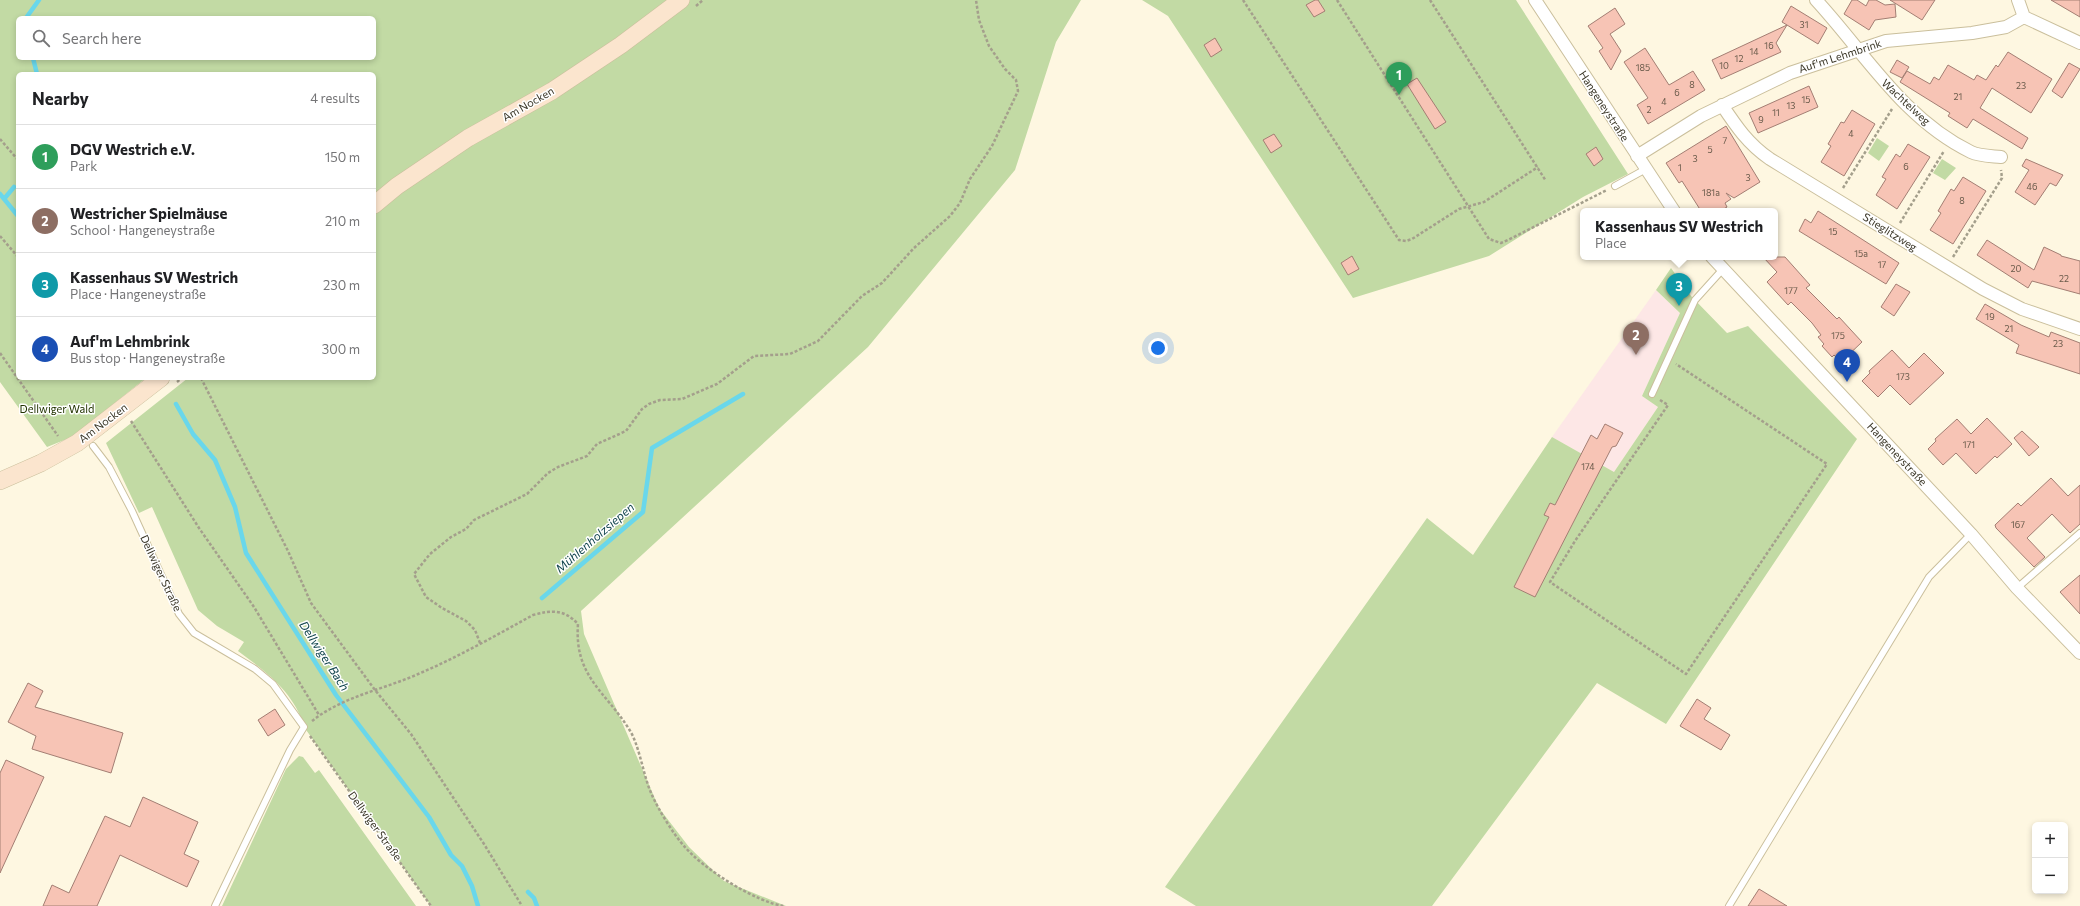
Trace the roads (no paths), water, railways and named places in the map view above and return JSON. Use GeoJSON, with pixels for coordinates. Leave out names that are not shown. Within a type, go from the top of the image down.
{"type":"FeatureCollection","features":[{"type":"Feature","properties":{"kind":"street","name":"Am Nocken"},"geometry":{"type":"LineString","coordinates":[[376,203],[397,186],[468,138],[552,91],[621,45],[681,0]]}},
{"type":"Feature","properties":{"kind":"street","name":"Hangeneystraße"},"geometry":{"type":"LineString","coordinates":[[1535,0],[1672,208]]}},
{"type":"Feature","properties":{"kind":"street","name":"Wachtelweg"},"geometry":{"type":"LineString","coordinates":[[1816,0],[1858,48],[1888,87],[1923,120],[1972,152],[2001,157]]}},
{"type":"Feature","properties":{"kind":"street"},"geometry":{"type":"LineString","coordinates":[[2018,0],[2024,18],[2080,43]]}},
{"type":"Feature","properties":{"kind":"street","name":"Auf'm Lehmbrink"},"geometry":{"type":"LineString","coordinates":[[1638,156],[1701,116],[1722,105],[1790,73],[1858,48],[1886,40],[1972,33],[2006,27],[2024,18]]}},
{"type":"Feature","properties":{"kind":"street","name":"Stieglitzweg"},"geometry":{"type":"LineString","coordinates":[[1722,105],[1742,134],[1755,148],[1836,199],[1947,267],[2022,309],[2080,329]]}},
{"type":"Feature","properties":{"kind":"street","name":"Hangeneystraße"},"geometry":{"type":"LineString","coordinates":[[1715,260],[1970,534],[2017,588],[2080,653]]}},
{"type":"Feature","properties":{"kind":"street","name":"Am Nocken"},"geometry":{"type":"LineString","coordinates":[[0,480],[85,445],[123,408],[158,380]]}},
{"type":"Feature","properties":{"kind":"lane"},"geometry":{"type":"LineString","coordinates":[[1615,186],[1646,169]]}},
{"type":"Feature","properties":{"kind":"lane"},"geometry":{"type":"LineString","coordinates":[[1652,394],[1695,300],[1723,269]]}},
{"type":"Feature","properties":{"kind":"lane","name":"Dellwiger Straße"},"geometry":{"type":"LineString","coordinates":[[85,445],[109,467],[132,511],[179,614],[194,633],[255,669],[273,684],[304,727],[290,750],[215,906]]}},
{"type":"Feature","properties":{"kind":"lane"},"geometry":{"type":"LineString","coordinates":[[2017,588],[2080,533]]}},
{"type":"Feature","properties":{"kind":"lane"},"geometry":{"type":"LineString","coordinates":[[1729,906],[1929,576],[1970,534]]}},
{"type":"Feature","properties":{"kind":"waterway"},"geometry":{"type":"LineString","coordinates":[[27,16],[39,0]]}},
{"type":"Feature","properties":{"kind":"waterway"},"geometry":{"type":"LineString","coordinates":[[34,60],[36,72]]}},
{"type":"Feature","properties":{"kind":"waterway"},"geometry":{"type":"LineString","coordinates":[[4,199],[14,187]]}},
{"type":"Feature","properties":{"kind":"waterway","name":"Dellwiger Bach"},"geometry":{"type":"LineString","coordinates":[[0,194],[16,214]]}},
{"type":"Feature","properties":{"kind":"waterway","name":"Mühlenholzsiepen"},"geometry":{"type":"LineString","coordinates":[[542,598],[643,512],[652,448],[743,394]]}},
{"type":"Feature","properties":{"kind":"waterway","name":"Dellwiger Bach"},"geometry":{"type":"LineString","coordinates":[[176,404],[193,434],[215,460],[235,507],[246,553],[336,695],[429,817],[451,855],[462,866],[472,886],[478,906]]}},
{"type":"Feature","properties":{"kind":"waterway","name":"Mühlenholzsiepen"},"geometry":{"type":"LineString","coordinates":[[528,892],[534,898],[537,906]]}},
{"type":"Feature","properties":{"kind":"place","name":"DGV Westrich e.V."},"geometry":{"type":"Point","coordinates":[1399,95]}},
{"type":"Feature","properties":{"kind":"place","name":"Kassenhaus SV Westrich"},"geometry":{"type":"Point","coordinates":[1679,306]}},
{"type":"Feature","properties":{"kind":"place","name":"Westricher Spielmäuse"},"geometry":{"type":"Point","coordinates":[1636,355]}},
{"type":"Feature","properties":{"kind":"place","name":"Auf'm Lehmbrink"},"geometry":{"type":"Point","coordinates":[1847,382]}},
{"type":"Feature","properties":{"kind":"park label","name":"Dellwiger Wald"},"geometry":{"type":"Point","coordinates":[57,409]}}]}
